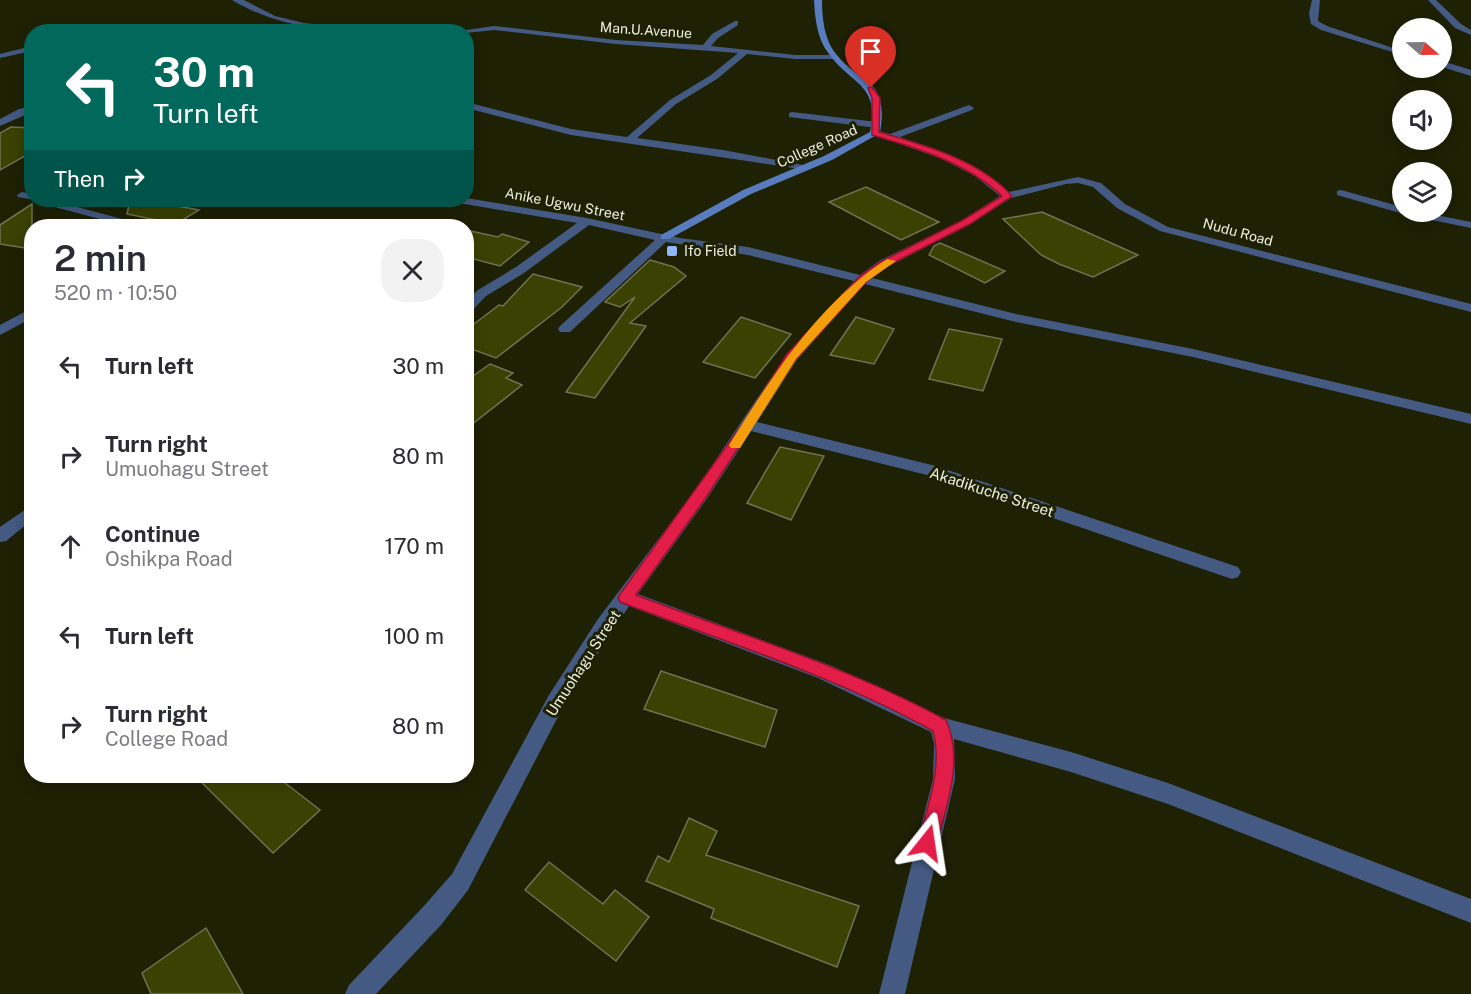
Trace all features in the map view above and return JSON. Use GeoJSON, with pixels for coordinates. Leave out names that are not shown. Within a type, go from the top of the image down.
{"type":"FeatureCollection","features":[{"type":"Feature","properties":{"kind":"main road","name":"College Road"},"geometry":{"type":"LineString","coordinates":[[665,237],[747,192],[864,141],[876,129],[876,98],[871,88],[835,57],[826,41],[818,13],[818,0]]}},
{"type":"Feature","properties":{"kind":"street"},"geometry":{"type":"LineString","coordinates":[[241,0],[276,19],[312,24]]}},
{"type":"Feature","properties":{"kind":"street"},"geometry":{"type":"LineString","coordinates":[[1316,0],[1313,13],[1314,22],[1324,28],[1392,50]]}},
{"type":"Feature","properties":{"kind":"street"},"geometry":{"type":"LineString","coordinates":[[1432,0],[1458,26],[1470,33]]}},
{"type":"Feature","properties":{"kind":"street"},"geometry":{"type":"LineString","coordinates":[[705,48],[715,36],[735,23]]}},
{"type":"Feature","properties":{"kind":"street","name":"Man.U.Avenue"},"geometry":{"type":"LineString","coordinates":[[474,30],[494,28],[616,42],[816,58],[835,57]]}},
{"type":"Feature","properties":{"kind":"street"},"geometry":{"type":"LineString","coordinates":[[0,56],[24,50]]}},
{"type":"Feature","properties":{"kind":"street"},"geometry":{"type":"LineString","coordinates":[[629,140],[673,102],[714,77],[745,52]]}},
{"type":"Feature","properties":{"kind":"street"},"geometry":{"type":"LineString","coordinates":[[1452,67],[1471,73]]}},
{"type":"Feature","properties":{"kind":"street"},"geometry":{"type":"LineString","coordinates":[[474,107],[571,132],[803,168]]}},
{"type":"Feature","properties":{"kind":"street"},"geometry":{"type":"LineString","coordinates":[[891,137],[969,108]]}},
{"type":"Feature","properties":{"kind":"street"},"geometry":{"type":"LineString","coordinates":[[0,123],[24,112]]}},
{"type":"Feature","properties":{"kind":"street"},"geometry":{"type":"LineString","coordinates":[[792,116],[876,129],[968,167],[990,180],[1007,196]]}},
{"type":"Feature","properties":{"kind":"street","name":"Nudu Road"},"geometry":{"type":"LineString","coordinates":[[863,279],[883,264],[967,222],[1007,196],[1078,180],[1097,185],[1121,206],[1164,229],[1471,308]]}},
{"type":"Feature","properties":{"kind":"street"},"geometry":{"type":"LineString","coordinates":[[1341,193],[1392,207]]}},
{"type":"Feature","properties":{"kind":"street","name":"Anike Ugwu Street"},"geometry":{"type":"LineString","coordinates":[[474,202],[587,221],[623,231],[748,251],[1016,318],[1193,353],[1471,419]]}},
{"type":"Feature","properties":{"kind":"street"},"geometry":{"type":"LineString","coordinates":[[66,207],[111,219]]}},
{"type":"Feature","properties":{"kind":"street"},"geometry":{"type":"LineString","coordinates":[[474,301],[482,293],[520,270],[587,221]]}},
{"type":"Feature","properties":{"kind":"street"},"geometry":{"type":"LineString","coordinates":[[1452,221],[1471,225]]}},
{"type":"Feature","properties":{"kind":"street"},"geometry":{"type":"LineString","coordinates":[[565,329],[665,237]]}},
{"type":"Feature","properties":{"kind":"street","name":"Umuohagu Street"},"geometry":{"type":"LineString","coordinates":[[358,994],[432,916],[460,882],[556,700],[626,597],[749,425],[792,357],[863,279]]}},
{"type":"Feature","properties":{"kind":"street"},"geometry":{"type":"LineString","coordinates":[[474,293],[482,293]]}},
{"type":"Feature","properties":{"kind":"street"},"geometry":{"type":"LineString","coordinates":[[0,331],[24,317]]}},
{"type":"Feature","properties":{"kind":"street","name":"Akadikuche Street"},"geometry":{"type":"LineString","coordinates":[[749,425],[930,470],[1232,572]]}},
{"type":"Feature","properties":{"kind":"street"},"geometry":{"type":"LineString","coordinates":[[0,536],[24,517]]}},
{"type":"Feature","properties":{"kind":"street"},"geometry":{"type":"LineString","coordinates":[[626,597],[842,680],[908,708],[940,726],[1029,749],[1201,805],[1471,911]]}},
{"type":"Feature","properties":{"kind":"street"},"geometry":{"type":"LineString","coordinates":[[892,994],[944,779],[945,744],[940,726]]}},
{"type":"Feature","properties":{"kind":"building"},"geometry":{"type":"Polygon","coordinates":[[[11,127],[24,128],[24,156],[0,170],[0,133],[11,127]]]}},
{"type":"Feature","properties":{"kind":"building"},"geometry":{"type":"Polygon","coordinates":[[[866,187],[939,222],[901,240],[829,202],[866,187]]]}},
{"type":"Feature","properties":{"kind":"building"},"geometry":{"type":"Polygon","coordinates":[[[27,207],[32,207],[32,219],[24,219],[24,248],[0,244],[0,225],[27,207]]]}},
{"type":"Feature","properties":{"kind":"building"},"geometry":{"type":"Polygon","coordinates":[[[128,207],[182,207],[199,210],[184,219],[152,219],[127,214],[128,207]]]}},
{"type":"Feature","properties":{"kind":"building"},"geometry":{"type":"Polygon","coordinates":[[[1042,212],[1138,255],[1093,277],[1059,264],[1041,255],[1003,219],[1042,212]]]}},
{"type":"Feature","properties":{"kind":"building"},"geometry":{"type":"Polygon","coordinates":[[[474,232],[498,237],[502,234],[529,242],[500,266],[474,259],[474,232]]]}},
{"type":"Feature","properties":{"kind":"building"},"geometry":{"type":"Polygon","coordinates":[[[940,243],[1005,271],[985,283],[929,255],[934,246],[940,243]]]}},
{"type":"Feature","properties":{"kind":"building"},"geometry":{"type":"Polygon","coordinates":[[[650,260],[674,267],[686,276],[630,323],[646,326],[595,398],[566,392],[635,297],[620,307],[605,302],[650,260]]]}},
{"type":"Feature","properties":{"kind":"building"},"geometry":{"type":"Polygon","coordinates":[[[533,274],[582,287],[562,307],[496,358],[474,350],[474,324],[499,305],[503,306],[533,274]]]}},
{"type":"Feature","properties":{"kind":"building"},"geometry":{"type":"Polygon","coordinates":[[[741,317],[791,334],[755,378],[703,362],[741,317]]]}},
{"type":"Feature","properties":{"kind":"building"},"geometry":{"type":"Polygon","coordinates":[[[856,317],[894,329],[874,364],[830,355],[856,317]]]}},
{"type":"Feature","properties":{"kind":"building"},"geometry":{"type":"Polygon","coordinates":[[[949,329],[1002,339],[983,391],[929,379],[949,329]]]}},
{"type":"Feature","properties":{"kind":"building"},"geometry":{"type":"Polygon","coordinates":[[[490,364],[513,373],[506,378],[522,385],[474,423],[474,375],[490,364]]]}},
{"type":"Feature","properties":{"kind":"building"},"geometry":{"type":"Polygon","coordinates":[[[780,447],[824,456],[791,520],[747,503],[780,447]]]}},
{"type":"Feature","properties":{"kind":"building"},"geometry":{"type":"Polygon","coordinates":[[[661,671],[777,710],[765,747],[644,709],[661,671]]]}},
{"type":"Feature","properties":{"kind":"building"},"geometry":{"type":"Polygon","coordinates":[[[202,783],[285,783],[320,810],[273,853],[202,783]]]}},
{"type":"Feature","properties":{"kind":"building"},"geometry":{"type":"Polygon","coordinates":[[[689,818],[717,831],[706,855],[859,906],[837,967],[711,918],[714,909],[646,881],[658,856],[669,862],[689,818]]]}},
{"type":"Feature","properties":{"kind":"building"},"geometry":{"type":"Polygon","coordinates":[[[549,862],[603,904],[615,890],[649,917],[616,961],[525,890],[549,862]]]}},
{"type":"Feature","properties":{"kind":"building"},"geometry":{"type":"Polygon","coordinates":[[[206,928],[243,994],[151,994],[142,973],[206,928]]]}},
{"type":"Feature","properties":{"kind":"slow traffic"},"geometry":{"type":"LineString","coordinates":[[735,445],[792,357],[863,279],[883,264],[891,261]]}},
{"type":"Feature","properties":{"kind":"place","name":"Ifo Field"},"geometry":{"type":"Point","coordinates":[672,251]}},
{"type":"Feature","properties":{"kind":"route"},"geometry":{"type":"LineString","coordinates":[[871,88],[876,98],[875,133],[968,167],[990,180],[1007,196],[967,222],[883,264],[863,279],[792,357],[700,496],[626,597],[842,680],[908,708],[940,726],[945,744],[944,779],[927,843]]}}]}
